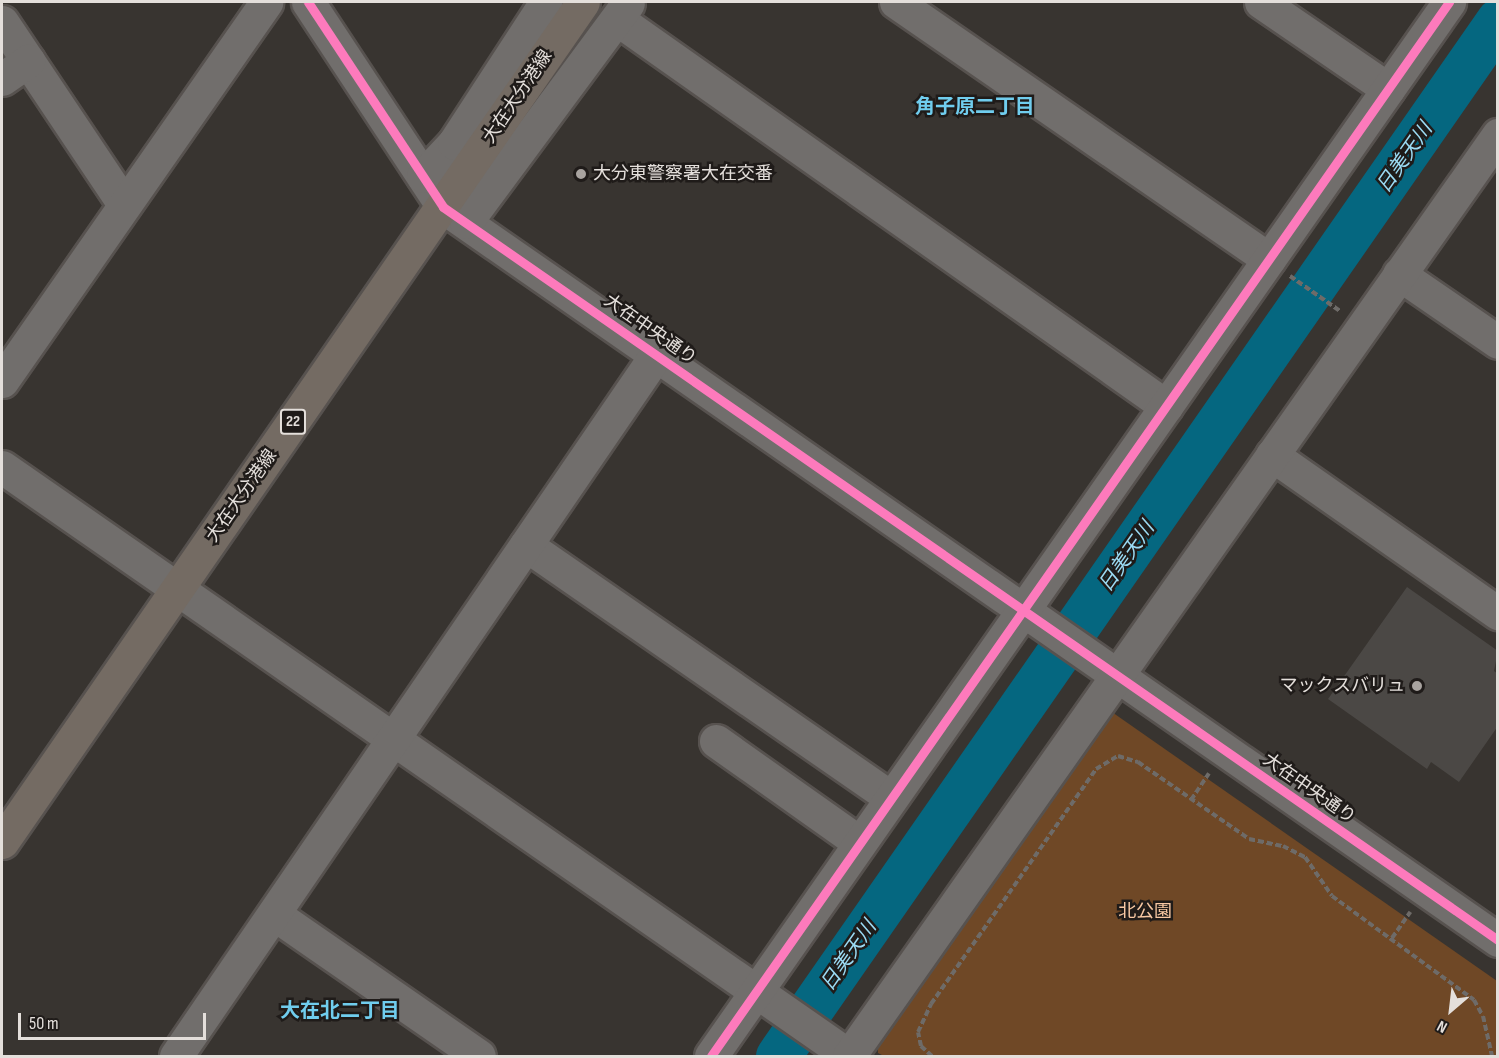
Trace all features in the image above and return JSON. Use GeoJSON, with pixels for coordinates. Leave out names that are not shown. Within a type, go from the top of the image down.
{"type":"FeatureCollection","features":[{"type":"Feature","properties":{"kind":"main road","name":"大在大分港線"},"geometry":{"type":"LineString","coordinates":[[2,842],[177,589],[454,215],[583,2]]}},
{"type":"Feature","properties":{"kind":"street"},"geometry":{"type":"LineString","coordinates":[[2,381],[266,2]]}},
{"type":"Feature","properties":{"kind":"street","name":"大在中央通り"},"geometry":{"type":"LineString","coordinates":[[308,2],[423,176],[454,215],[1497,940]]}},
{"type":"Feature","properties":{"kind":"street"},"geometry":{"type":"LineString","coordinates":[[423,176],[454,143],[546,2]]}},
{"type":"Feature","properties":{"kind":"street"},"geometry":{"type":"LineString","coordinates":[[896,2],[1276,265]]}},
{"type":"Feature","properties":{"kind":"street"},"geometry":{"type":"LineString","coordinates":[[1261,2],[1388,89]]}},
{"type":"Feature","properties":{"kind":"street"},"geometry":{"type":"LineString","coordinates":[[711,1056],[764,997],[860,843],[891,798],[1031,616],[1166,406],[1276,265],[1388,89],[1449,2]]}},
{"type":"Feature","properties":{"kind":"street"},"geometry":{"type":"LineString","coordinates":[[454,215],[623,10],[1166,406]]}},
{"type":"Feature","properties":{"kind":"street"},"geometry":{"type":"LineString","coordinates":[[2,22],[15,70],[124,204]]}},
{"type":"Feature","properties":{"kind":"street"},"geometry":{"type":"LineString","coordinates":[[2,467],[844,1053],[1110,670],[1272,455],[1497,135]]}},
{"type":"Feature","properties":{"kind":"street"},"geometry":{"type":"LineString","coordinates":[[1400,274],[1497,342]]}},
{"type":"Feature","properties":{"kind":"street"},"geometry":{"type":"LineString","coordinates":[[176,1056],[656,355]]}},
{"type":"Feature","properties":{"kind":"street"},"geometry":{"type":"LineString","coordinates":[[1272,455],[1497,613]]}},
{"type":"Feature","properties":{"kind":"street"},"geometry":{"type":"LineString","coordinates":[[526,545],[891,798]]}},
{"type":"Feature","properties":{"kind":"street"},"geometry":{"type":"LineString","coordinates":[[716,741],[860,843]]}},
{"type":"Feature","properties":{"kind":"street"},"geometry":{"type":"LineString","coordinates":[[273,914],[479,1056]]}},
{"type":"Feature","properties":{"kind":"path"},"geometry":{"type":"LineString","coordinates":[[1276,265],[1347,316]]}},
{"type":"Feature","properties":{"kind":"path"},"geometry":{"type":"LineString","coordinates":[[932,1056],[919,1040],[924,1017],[1101,763],[1128,757],[1249,838],[1283,846],[1305,857],[1327,891],[1474,1000],[1483,1016],[1491,1056]]}},
{"type":"Feature","properties":{"kind":"path"},"geometry":{"type":"LineString","coordinates":[[1191,800],[1210,771]]}},
{"type":"Feature","properties":{"kind":"path"},"geometry":{"type":"LineString","coordinates":[[1392,938],[1411,911]]}},
{"type":"Feature","properties":{"kind":"green space","name":"北公園"},"geometry":{"type":"Polygon","coordinates":[[[1109,710],[1497,981],[1497,1056],[884,1056],[878,1053],[878,1040],[1109,710]]]}},
{"type":"Feature","properties":{"kind":"building","name":"マックスバリュ"},"geometry":{"type":"Polygon","coordinates":[[[1407,587],[1498,651],[1494,671],[1498,674],[1498,726],[1459,782],[1431,762],[1427,769],[1328,699],[1407,587]]]}},
{"type":"Feature","properties":{"kind":"waterway","name":"日美天川"},"geometry":{"type":"LineString","coordinates":[[778,1056],[1498,21]]}},
{"type":"Feature","properties":{"kind":"cycle path"},"geometry":{"type":"LineString","coordinates":[[308,2],[443,207],[1498,940]]}},
{"type":"Feature","properties":{"kind":"cycle path"},"geometry":{"type":"LineString","coordinates":[[711,1056],[1449,2]]}},
{"type":"Feature","properties":{"kind":"place","name":"大分東警察署大在交番"},"geometry":{"type":"Point","coordinates":[581,174]}},
{"type":"Feature","properties":{"kind":"place","name":"マックスバリュ"},"geometry":{"type":"Point","coordinates":[1417,686]}},
{"type":"Feature","properties":{"kind":"district","name":"角子原二丁目"},"geometry":{"type":"Point","coordinates":[975,107]}},
{"type":"Feature","properties":{"kind":"district","name":"大在北二丁目"},"geometry":{"type":"Point","coordinates":[340,1011]}}]}
